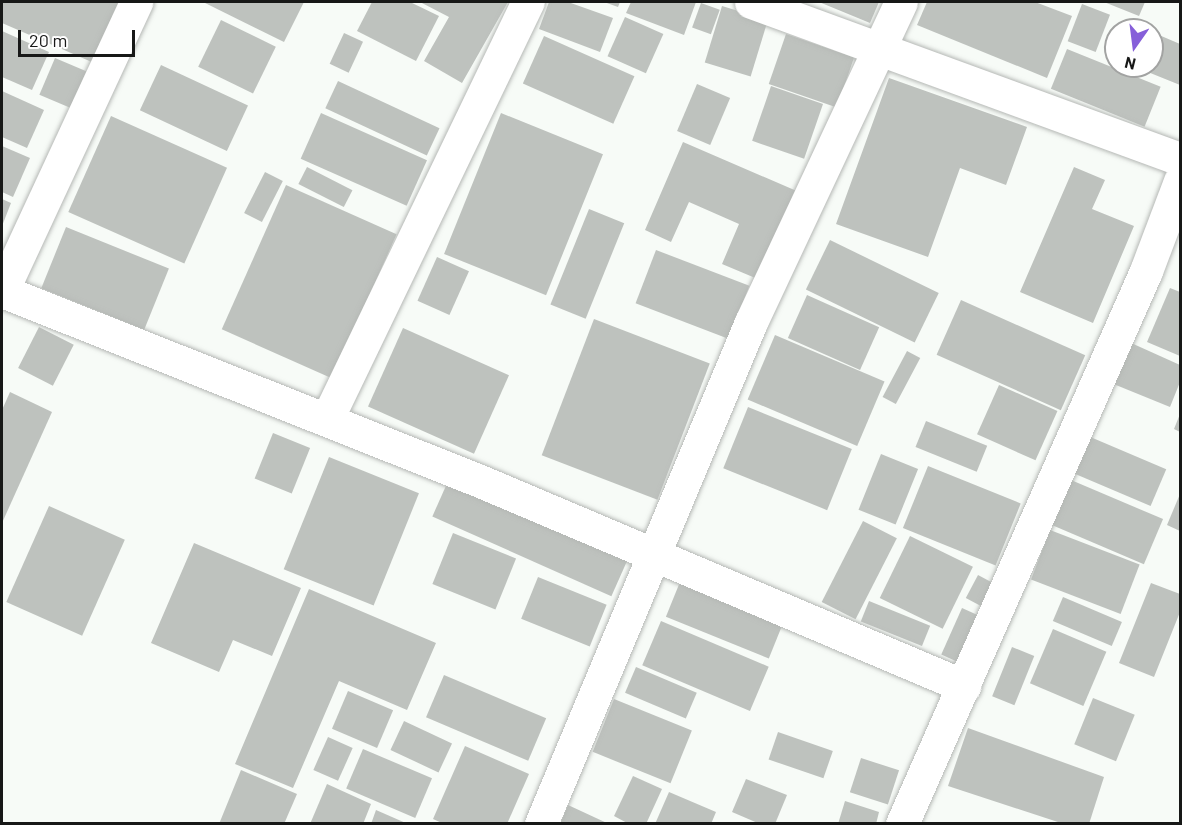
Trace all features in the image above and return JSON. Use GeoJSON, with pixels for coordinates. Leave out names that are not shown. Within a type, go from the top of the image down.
{"type":"FeatureCollection","features":[{"type":"Feature","properties":{"kind":"street"},"geometry":{"type":"LineString","coordinates":[[136,2],[2,291],[327,419],[964,686]]}},
{"type":"Feature","properties":{"kind":"street"},"geometry":{"type":"LineString","coordinates":[[327,419],[528,2]]}},
{"type":"Feature","properties":{"kind":"street"},"geometry":{"type":"LineString","coordinates":[[751,2],[1180,159]]}},
{"type":"Feature","properties":{"kind":"street"},"geometry":{"type":"LineString","coordinates":[[541,824],[650,555],[751,322],[901,2]]}},
{"type":"Feature","properties":{"kind":"street"},"geometry":{"type":"LineString","coordinates":[[902,824],[964,686],[1044,495],[1146,271],[1180,181]]}},
{"type":"Feature","properties":{"kind":"building"},"geometry":{"type":"Polygon","coordinates":[[[2,2],[114,2],[120,4],[94,63],[2,23],[2,2]]]}},
{"type":"Feature","properties":{"kind":"building"},"geometry":{"type":"Polygon","coordinates":[[[203,2],[304,2],[284,42],[203,2]]]}},
{"type":"Feature","properties":{"kind":"building"},"geometry":{"type":"Polygon","coordinates":[[[372,2],[410,2],[439,16],[416,61],[357,31],[372,2]]]}},
{"type":"Feature","properties":{"kind":"building"},"geometry":{"type":"Polygon","coordinates":[[[420,2],[508,2],[462,83],[424,61],[449,17],[420,2]]]}},
{"type":"Feature","properties":{"kind":"building"},"geometry":{"type":"Polygon","coordinates":[[[549,2],[568,2],[613,18],[600,52],[539,29],[549,2]]]}},
{"type":"Feature","properties":{"kind":"building"},"geometry":{"type":"Polygon","coordinates":[[[604,2],[620,2],[618,7],[604,2]]]}},
{"type":"Feature","properties":{"kind":"building"},"geometry":{"type":"Polygon","coordinates":[[[631,2],[696,2],[684,35],[626,13],[631,2]]]}},
{"type":"Feature","properties":{"kind":"building"},"geometry":{"type":"Polygon","coordinates":[[[819,2],[879,2],[870,23],[819,2]]]}},
{"type":"Feature","properties":{"kind":"building"},"geometry":{"type":"Polygon","coordinates":[[[927,2],[1035,2],[1072,16],[1047,78],[917,25],[927,2]]]}},
{"type":"Feature","properties":{"kind":"building"},"geometry":{"type":"Polygon","coordinates":[[[1104,2],[1145,2],[1139,16],[1104,2]]]}},
{"type":"Feature","properties":{"kind":"building"},"geometry":{"type":"Polygon","coordinates":[[[701,3],[720,10],[711,34],[692,27],[701,3]]]}},
{"type":"Feature","properties":{"kind":"building"},"geometry":{"type":"Polygon","coordinates":[[[1082,4],[1110,15],[1109,18],[1104,18],[1104,30],[1096,52],[1068,41],[1082,4]]]}},
{"type":"Feature","properties":{"kind":"building"},"geometry":{"type":"Polygon","coordinates":[[[722,6],[768,20],[751,76],[705,62],[722,6]]]}},
{"type":"Feature","properties":{"kind":"building"},"geometry":{"type":"Polygon","coordinates":[[[625,17],[663,34],[646,73],[608,56],[625,17]]]}},
{"type":"Feature","properties":{"kind":"building"},"geometry":{"type":"Polygon","coordinates":[[[221,20],[276,47],[253,93],[198,67],[221,20]]]}},
{"type":"Feature","properties":{"kind":"building"},"geometry":{"type":"Polygon","coordinates":[[[2,31],[49,52],[32,90],[2,77],[2,31]]]}},
{"type":"Feature","properties":{"kind":"building"},"geometry":{"type":"Polygon","coordinates":[[[344,33],[363,42],[349,73],[330,64],[344,33]]]}},
{"type":"Feature","properties":{"kind":"building"},"geometry":{"type":"Polygon","coordinates":[[[786,34],[854,57],[837,108],[769,84],[786,34]]]}},
{"type":"Feature","properties":{"kind":"building"},"geometry":{"type":"Polygon","coordinates":[[[544,36],[634,76],[613,124],[523,84],[544,36]]]}},
{"type":"Feature","properties":{"kind":"building"},"geometry":{"type":"Polygon","coordinates":[[[1164,37],[1180,44],[1180,85],[1163,78],[1164,37]]]}},
{"type":"Feature","properties":{"kind":"building"},"geometry":{"type":"Polygon","coordinates":[[[1067,49],[1104,64],[1104,78],[1139,78],[1161,87],[1145,127],[1051,89],[1067,49]]]}},
{"type":"Feature","properties":{"kind":"building"},"geometry":{"type":"Polygon","coordinates":[[[55,58],[86,71],[71,108],[39,95],[55,58]]]}},
{"type":"Feature","properties":{"kind":"building"},"geometry":{"type":"Polygon","coordinates":[[[161,65],[248,106],[227,151],[140,110],[161,65]]]}},
{"type":"Feature","properties":{"kind":"building"},"geometry":{"type":"Polygon","coordinates":[[[889,78],[1027,127],[1006,185],[960,168],[928,257],[836,224],[889,78]]]}},
{"type":"Feature","properties":{"kind":"building"},"geometry":{"type":"Polygon","coordinates":[[[338,81],[440,128],[427,156],[325,108],[338,81]]]}},
{"type":"Feature","properties":{"kind":"building"},"geometry":{"type":"Polygon","coordinates":[[[697,84],[730,98],[710,145],[677,131],[697,84]]]}},
{"type":"Feature","properties":{"kind":"building"},"geometry":{"type":"Polygon","coordinates":[[[771,86],[823,104],[804,159],[752,141],[771,86]]]}},
{"type":"Feature","properties":{"kind":"building"},"geometry":{"type":"Polygon","coordinates":[[[2,91],[44,110],[27,148],[2,137],[2,91]]]}},
{"type":"Feature","properties":{"kind":"building"},"geometry":{"type":"Polygon","coordinates":[[[321,113],[427,160],[407,206],[301,159],[321,113]]]}},
{"type":"Feature","properties":{"kind":"building"},"geometry":{"type":"Polygon","coordinates":[[[501,113],[603,154],[546,295],[444,254],[501,113]]]}},
{"type":"Feature","properties":{"kind":"building"},"geometry":{"type":"Polygon","coordinates":[[[111,116],[227,168],[184,264],[68,212],[111,116]]]}},
{"type":"Feature","properties":{"kind":"building"},"geometry":{"type":"Polygon","coordinates":[[[683,142],[799,192],[760,280],[722,264],[739,224],[689,202],[671,242],[645,230],[683,142]]]}},
{"type":"Feature","properties":{"kind":"building"},"geometry":{"type":"Polygon","coordinates":[[[2,146],[30,158],[13,197],[2,192],[2,146]]]}},
{"type":"Feature","properties":{"kind":"building"},"geometry":{"type":"Polygon","coordinates":[[[307,167],[352,190],[344,207],[298,184],[307,167]]]}},
{"type":"Feature","properties":{"kind":"building"},"geometry":{"type":"Polygon","coordinates":[[[1074,167],[1105,180],[1092,209],[1134,226],[1093,323],[1020,292],[1074,167]]]}},
{"type":"Feature","properties":{"kind":"building"},"geometry":{"type":"Polygon","coordinates":[[[265,172],[283,181],[262,222],[244,213],[265,172]]]}},
{"type":"Feature","properties":{"kind":"building"},"geometry":{"type":"Polygon","coordinates":[[[286,185],[397,234],[332,379],[222,329],[286,185]]]}},
{"type":"Feature","properties":{"kind":"building"},"geometry":{"type":"Polygon","coordinates":[[[2,199],[11,203],[2,226],[2,199]]]}},
{"type":"Feature","properties":{"kind":"building"},"geometry":{"type":"Polygon","coordinates":[[[589,209],[624,223],[586,319],[550,304],[589,209]]]}},
{"type":"Feature","properties":{"kind":"building"},"geometry":{"type":"Polygon","coordinates":[[[66,227],[169,269],[144,330],[41,288],[66,227]]]}},
{"type":"Feature","properties":{"kind":"building"},"geometry":{"type":"Polygon","coordinates":[[[830,240],[939,293],[915,342],[806,289],[830,240]]]}},
{"type":"Feature","properties":{"kind":"building"},"geometry":{"type":"Polygon","coordinates":[[[656,250],[749,286],[729,339],[636,303],[656,250]]]}},
{"type":"Feature","properties":{"kind":"building"},"geometry":{"type":"Polygon","coordinates":[[[437,257],[469,271],[449,315],[417,301],[437,257]]]}},
{"type":"Feature","properties":{"kind":"building"},"geometry":{"type":"Polygon","coordinates":[[[1170,288],[1180,292],[1180,356],[1147,342],[1170,288]]]}},
{"type":"Feature","properties":{"kind":"building"},"geometry":{"type":"Polygon","coordinates":[[[807,295],[879,327],[860,370],[788,338],[807,295]]]}},
{"type":"Feature","properties":{"kind":"building"},"geometry":{"type":"Polygon","coordinates":[[[961,300],[1085,355],[1061,410],[937,355],[961,300]]]}},
{"type":"Feature","properties":{"kind":"building"},"geometry":{"type":"Polygon","coordinates":[[[594,319],[710,363],[657,500],[542,455],[594,319]]]}},
{"type":"Feature","properties":{"kind":"building"},"geometry":{"type":"Polygon","coordinates":[[[39,327],[74,345],[53,386],[18,368],[39,327]]]}},
{"type":"Feature","properties":{"kind":"building"},"geometry":{"type":"Polygon","coordinates":[[[403,328],[509,375],[474,454],[368,407],[403,328]]]}},
{"type":"Feature","properties":{"kind":"building"},"geometry":{"type":"Polygon","coordinates":[[[775,335],[885,381],[857,446],[748,399],[775,335]]]}},
{"type":"Feature","properties":{"kind":"building"},"geometry":{"type":"Polygon","coordinates":[[[1129,342],[1180,365],[1180,382],[1170,407],[1111,383],[1129,342]]]}},
{"type":"Feature","properties":{"kind":"building"},"geometry":{"type":"Polygon","coordinates":[[[907,351],[920,358],[896,404],[883,397],[907,351]]]}},
{"type":"Feature","properties":{"kind":"building"},"geometry":{"type":"Polygon","coordinates":[[[999,385],[1057,411],[1036,460],[977,434],[999,385]]]}},
{"type":"Feature","properties":{"kind":"building"},"geometry":{"type":"Polygon","coordinates":[[[10,392],[52,412],[2,523],[2,410],[10,392]]]}},
{"type":"Feature","properties":{"kind":"building"},"geometry":{"type":"Polygon","coordinates":[[[748,407],[852,449],[827,510],[723,468],[748,407]]]}},
{"type":"Feature","properties":{"kind":"building"},"geometry":{"type":"Polygon","coordinates":[[[1180,414],[1180,432],[1174,429],[1180,414]]]}},
{"type":"Feature","properties":{"kind":"building"},"geometry":{"type":"Polygon","coordinates":[[[926,421],[987,446],[977,472],[916,447],[926,421]]]}},
{"type":"Feature","properties":{"kind":"building"},"geometry":{"type":"Polygon","coordinates":[[[273,433],[310,448],[292,493],[255,478],[273,433]]]}},
{"type":"Feature","properties":{"kind":"building"},"geometry":{"type":"Polygon","coordinates":[[[1088,436],[1166,469],[1151,506],[1072,473],[1088,436]]]}},
{"type":"Feature","properties":{"kind":"building"},"geometry":{"type":"Polygon","coordinates":[[[881,454],[918,469],[896,525],[859,510],[881,454]]]}},
{"type":"Feature","properties":{"kind":"building"},"geometry":{"type":"Polygon","coordinates":[[[329,457],[419,493],[374,606],[284,569],[329,457]]]}},
{"type":"Feature","properties":{"kind":"building"},"geometry":{"type":"Polygon","coordinates":[[[928,466],[1021,503],[996,566],[903,528],[928,466]]]}},
{"type":"Feature","properties":{"kind":"building"},"geometry":{"type":"Polygon","coordinates":[[[449,479],[628,559],[611,596],[432,516],[449,479]]]}},
{"type":"Feature","properties":{"kind":"building"},"geometry":{"type":"Polygon","coordinates":[[[1071,480],[1163,519],[1144,564],[1052,525],[1071,480]]]}},
{"type":"Feature","properties":{"kind":"building"},"geometry":{"type":"Polygon","coordinates":[[[1180,494],[1180,531],[1167,525],[1180,494]]]}},
{"type":"Feature","properties":{"kind":"building"},"geometry":{"type":"Polygon","coordinates":[[[49,506],[125,540],[82,636],[6,602],[49,506]]]}},
{"type":"Feature","properties":{"kind":"building"},"geometry":{"type":"Polygon","coordinates":[[[863,521],[897,538],[856,619],[822,602],[863,521]]]}},
{"type":"Feature","properties":{"kind":"building"},"geometry":{"type":"Polygon","coordinates":[[[1050,530],[1140,564],[1121,614],[1031,579],[1050,530]]]}},
{"type":"Feature","properties":{"kind":"building"},"geometry":{"type":"Polygon","coordinates":[[[453,533],[516,558],[495,609],[432,584],[453,533]]]}},
{"type":"Feature","properties":{"kind":"building"},"geometry":{"type":"Polygon","coordinates":[[[910,536],[973,567],[943,629],[880,598],[910,536]]]}},
{"type":"Feature","properties":{"kind":"building"},"geometry":{"type":"Polygon","coordinates":[[[194,543],[301,588],[272,656],[233,640],[219,672],[151,643],[194,543]]]}},
{"type":"Feature","properties":{"kind":"building"},"geometry":{"type":"Polygon","coordinates":[[[978,575],[993,583],[981,606],[966,598],[978,575]]]}},
{"type":"Feature","properties":{"kind":"building"},"geometry":{"type":"Polygon","coordinates":[[[538,577],[607,605],[590,646],[521,619],[538,577]]]}},
{"type":"Feature","properties":{"kind":"building"},"geometry":{"type":"Polygon","coordinates":[[[682,577],[785,619],[769,658],[666,617],[682,577]]]}},
{"type":"Feature","properties":{"kind":"building"},"geometry":{"type":"Polygon","coordinates":[[[1151,583],[1180,594],[1180,612],[1154,677],[1119,663],[1151,583]]]}},
{"type":"Feature","properties":{"kind":"building"},"geometry":{"type":"Polygon","coordinates":[[[309,589],[436,643],[407,710],[339,681],[293,788],[235,764],[309,589]]]}},
{"type":"Feature","properties":{"kind":"building"},"geometry":{"type":"Polygon","coordinates":[[[1063,597],[1122,622],[1112,646],[1053,621],[1063,597]]]}},
{"type":"Feature","properties":{"kind":"building"},"geometry":{"type":"Polygon","coordinates":[[[869,601],[930,626],[922,646],[861,621],[869,601]]]}},
{"type":"Feature","properties":{"kind":"building"},"geometry":{"type":"Polygon","coordinates":[[[962,608],[980,616],[960,663],[941,655],[962,608]]]}},
{"type":"Feature","properties":{"kind":"building"},"geometry":{"type":"Polygon","coordinates":[[[661,621],[769,667],[750,711],[642,665],[661,621]]]}},
{"type":"Feature","properties":{"kind":"building"},"geometry":{"type":"Polygon","coordinates":[[[1053,629],[1106,652],[1083,706],[1030,683],[1053,629]]]}},
{"type":"Feature","properties":{"kind":"building"},"geometry":{"type":"Polygon","coordinates":[[[1012,647],[1034,656],[1014,705],[992,696],[1012,647]]]}},
{"type":"Feature","properties":{"kind":"building"},"geometry":{"type":"Polygon","coordinates":[[[636,667],[697,693],[686,719],[625,693],[636,667]]]}},
{"type":"Feature","properties":{"kind":"building"},"geometry":{"type":"Polygon","coordinates":[[[444,675],[546,718],[528,761],[426,717],[444,675]]]}},
{"type":"Feature","properties":{"kind":"building"},"geometry":{"type":"Polygon","coordinates":[[[348,691],[393,710],[377,748],[332,729],[348,691]]]}},
{"type":"Feature","properties":{"kind":"building"},"geometry":{"type":"Polygon","coordinates":[[[1093,698],[1135,715],[1116,761],[1074,744],[1093,698]]]}},
{"type":"Feature","properties":{"kind":"building"},"geometry":{"type":"Polygon","coordinates":[[[614,699],[692,730],[671,783],[593,752],[614,699]]]}},
{"type":"Feature","properties":{"kind":"building"},"geometry":{"type":"Polygon","coordinates":[[[404,721],[452,743],[439,772],[390,750],[404,721]]]}},
{"type":"Feature","properties":{"kind":"building"},"geometry":{"type":"Polygon","coordinates":[[[968,728],[1104,777],[1089,824],[1064,824],[948,786],[968,728]]]}},
{"type":"Feature","properties":{"kind":"building"},"geometry":{"type":"Polygon","coordinates":[[[778,732],[833,751],[823,778],[769,759],[778,732]]]}},
{"type":"Feature","properties":{"kind":"building"},"geometry":{"type":"Polygon","coordinates":[[[328,737],[353,748],[338,781],[313,770],[328,737]]]}},
{"type":"Feature","properties":{"kind":"building"},"geometry":{"type":"Polygon","coordinates":[[[465,746],[529,774],[507,824],[444,824],[433,819],[465,746]]]}},
{"type":"Feature","properties":{"kind":"building"},"geometry":{"type":"Polygon","coordinates":[[[363,749],[432,778],[415,818],[346,789],[363,749]]]}},
{"type":"Feature","properties":{"kind":"building"},"geometry":{"type":"Polygon","coordinates":[[[861,758],[899,770],[888,805],[850,792],[861,758]]]}},
{"type":"Feature","properties":{"kind":"building"},"geometry":{"type":"Polygon","coordinates":[[[241,770],[297,794],[284,824],[219,824],[241,770]]]}},
{"type":"Feature","properties":{"kind":"building"},"geometry":{"type":"Polygon","coordinates":[[[633,776],[662,789],[646,824],[629,824],[614,816],[633,776]]]}},
{"type":"Feature","properties":{"kind":"building"},"geometry":{"type":"Polygon","coordinates":[[[746,779],[787,795],[775,824],[760,824],[732,812],[746,779]]]}},
{"type":"Feature","properties":{"kind":"building"},"geometry":{"type":"Polygon","coordinates":[[[327,784],[371,804],[363,824],[310,824],[327,784]]]}},
{"type":"Feature","properties":{"kind":"building"},"geometry":{"type":"Polygon","coordinates":[[[669,792],[716,812],[711,824],[655,824],[669,792]]]}},
{"type":"Feature","properties":{"kind":"building"},"geometry":{"type":"Polygon","coordinates":[[[845,801],[879,812],[876,824],[838,824],[845,801]]]}},
{"type":"Feature","properties":{"kind":"building"},"geometry":{"type":"Polygon","coordinates":[[[568,805],[609,824],[560,824],[568,805]]]}},
{"type":"Feature","properties":{"kind":"building"},"geometry":{"type":"Polygon","coordinates":[[[376,810],[408,824],[371,824],[376,810]]]}}]}
